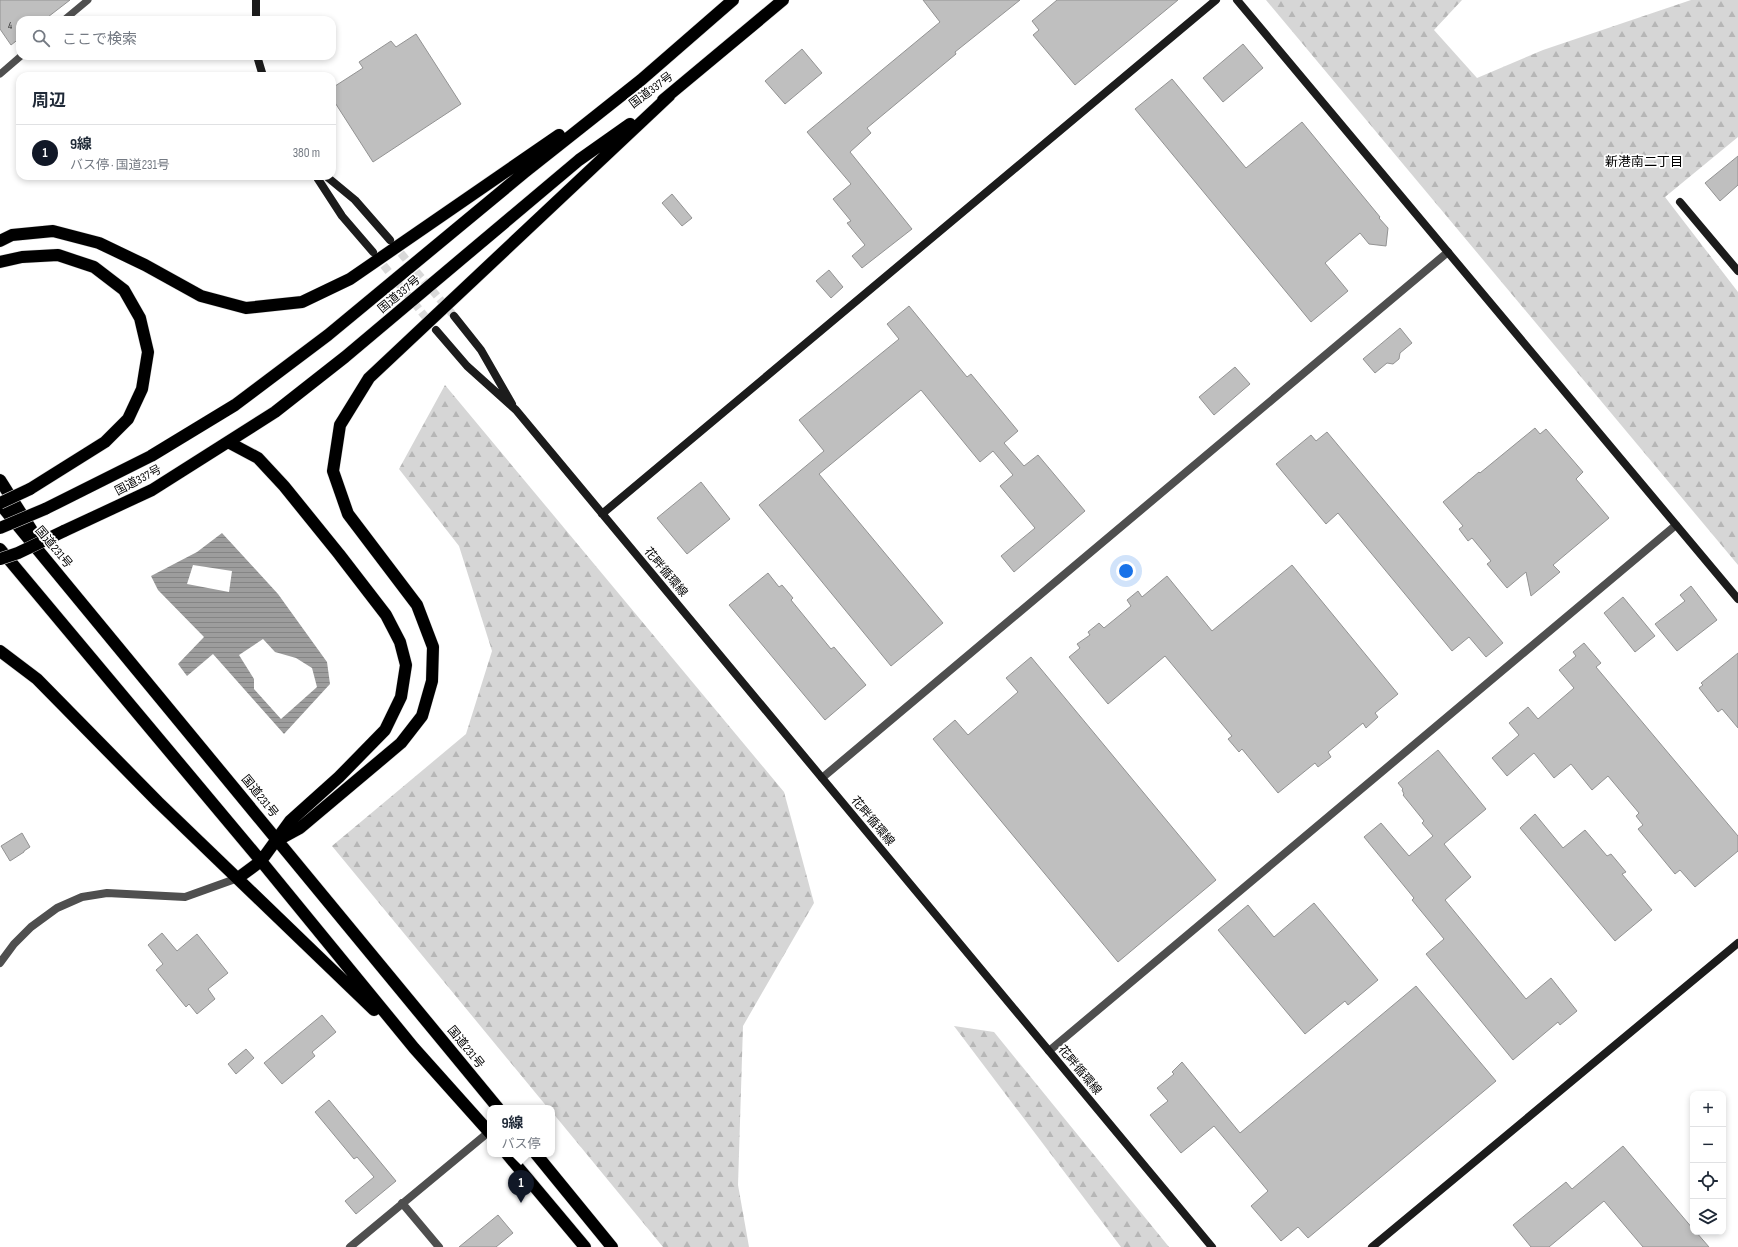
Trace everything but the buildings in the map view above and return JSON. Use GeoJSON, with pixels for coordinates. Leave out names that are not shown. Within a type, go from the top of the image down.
{"type":"FeatureCollection","features":[{"type":"Feature","properties":{"kind":"highway","name":"国道337号"},"geometry":{"type":"LineString","coordinates":[[0,528],[45,509],[151,456],[235,405],[328,335],[524,172],[641,80],[733,0]]}},
{"type":"Feature","properties":{"kind":"highway","name":"国道337号"},"geometry":{"type":"LineString","coordinates":[[0,559],[64,532],[152,490],[275,412],[345,357],[580,160],[669,96],[783,0]]}},
{"type":"Feature","properties":{"kind":"highway"},"geometry":{"type":"LineString","coordinates":[[0,241],[12,235],[53,231],[99,242],[201,296],[246,308],[302,302],[350,279],[641,80]]}},
{"type":"Feature","properties":{"kind":"highway"},"geometry":{"type":"LineString","coordinates":[[278,840],[300,828],[401,743],[422,716],[432,681],[433,647],[417,605],[348,514],[333,471],[340,424],[369,378],[669,96]]}},
{"type":"Feature","properties":{"kind":"highway"},"geometry":{"type":"LineString","coordinates":[[0,262],[22,257],[58,255],[94,267],[124,290],[140,318],[148,352],[142,389],[128,419],[105,442],[30,489],[0,504]]}},
{"type":"Feature","properties":{"kind":"highway"},"geometry":{"type":"LineString","coordinates":[[228,442],[258,458],[284,486],[339,554],[386,615],[400,642],[406,664],[402,697],[385,730],[339,777],[290,821],[278,840],[261,861],[238,878]]}},
{"type":"Feature","properties":{"kind":"highway"},"geometry":{"type":"LineString","coordinates":[[0,480],[61,577]]}},
{"type":"Feature","properties":{"kind":"highway","name":"国道231号"},"geometry":{"type":"LineString","coordinates":[[0,504],[496,1105]]}},
{"type":"Feature","properties":{"kind":"highway"},"geometry":{"type":"LineString","coordinates":[[0,549],[261,861],[414,1048],[487,1129]]}},
{"type":"Feature","properties":{"kind":"highway"},"geometry":{"type":"LineString","coordinates":[[0,651],[36,679],[158,802],[414,1048]]}},
{"type":"Feature","properties":{"kind":"highway"},"geometry":{"type":"LineString","coordinates":[[510,1157],[585,1247]]}},
{"type":"Feature","properties":{"kind":"highway"},"geometry":{"type":"LineString","coordinates":[[538,1157],[612,1247]]}},
{"type":"Feature","properties":{"kind":"street"},"geometry":{"type":"LineString","coordinates":[[256,0],[256,16]]}},
{"type":"Feature","properties":{"kind":"street"},"geometry":{"type":"LineString","coordinates":[[602,514],[1216,0]]}},
{"type":"Feature","properties":{"kind":"street"},"geometry":{"type":"LineString","coordinates":[[1237,0],[1738,599]]}},
{"type":"Feature","properties":{"kind":"street"},"geometry":{"type":"LineString","coordinates":[[258,60],[262,72]]}},
{"type":"Feature","properties":{"kind":"street"},"geometry":{"type":"LineString","coordinates":[[319,180],[342,216],[373,252]]}},
{"type":"Feature","properties":{"kind":"street"},"geometry":{"type":"LineString","coordinates":[[331,180],[355,200],[390,240]]}},
{"type":"Feature","properties":{"kind":"street"},"geometry":{"type":"LineString","coordinates":[[1680,202],[1738,271]]}},
{"type":"Feature","properties":{"kind":"street"},"geometry":{"type":"LineString","coordinates":[[822,778],[1448,252]]}},
{"type":"Feature","properties":{"kind":"street","name":"花畔循環線"},"geometry":{"type":"LineString","coordinates":[[454,316],[481,350],[516,410]]}},
{"type":"Feature","properties":{"kind":"street","name":"花畔循環線"},"geometry":{"type":"LineString","coordinates":[[436,330],[467,366],[516,410],[1212,1247]]}},
{"type":"Feature","properties":{"kind":"street"},"geometry":{"type":"LineString","coordinates":[[1049,1051],[1676,525]]}},
{"type":"Feature","properties":{"kind":"street"},"geometry":{"type":"LineString","coordinates":[[0,963],[14,944],[31,927],[57,908],[82,897],[107,893],[185,897],[238,878]]}},
{"type":"Feature","properties":{"kind":"street"},"geometry":{"type":"LineString","coordinates":[[1372,1247],[1738,943]]}},
{"type":"Feature","properties":{"kind":"street"},"geometry":{"type":"LineString","coordinates":[[350,1247],[487,1134]]}},
{"type":"Feature","properties":{"kind":"street"},"geometry":{"type":"LineString","coordinates":[[402,1204],[438,1247]]}},
{"type":"Feature","properties":{"kind":"lane"},"geometry":{"type":"LineString","coordinates":[[69,16],[88,0]]}},
{"type":"Feature","properties":{"kind":"lane"},"geometry":{"type":"LineString","coordinates":[[0,74],[16,60]]}},
{"type":"Feature","properties":{"kind":"green space"},"geometry":{"type":"Polygon","coordinates":[[[1266,0],[1462,0],[1434,30],[1477,78],[1543,50],[1691,0],[1738,0],[1738,137],[1665,197],[1738,292],[1738,565],[1266,0]]]}},
{"type":"Feature","properties":{"kind":"green space"},"geometry":{"type":"Polygon","coordinates":[[[445,385],[784,792],[814,903],[743,1026],[738,1185],[749,1247],[663,1247],[555,1116],[555,1105],[546,1105],[332,846],[466,734],[492,651],[459,546],[399,469],[445,385]]]}},
{"type":"Feature","properties":{"kind":"green space"},"geometry":{"type":"Polygon","coordinates":[[[954,1026],[994,1032],[1169,1247],[1121,1247],[954,1026]]]}},
{"type":"Feature","properties":{"kind":"shaded area"},"geometry":{"type":"Polygon","coordinates":[[[222,533],[278,594],[327,662],[330,684],[284,734],[213,654],[187,676],[178,664],[204,637],[158,590],[151,576],[197,552],[222,533]],[[193,565],[187,584],[229,592],[232,571],[193,565]],[[263,639],[239,655],[254,679],[254,689],[281,719],[317,687],[312,668],[296,658],[275,652],[263,639]]]}},
{"type":"Feature","properties":{"kind":"tunnel"},"geometry":{"type":"LineString","coordinates":[[393,244],[454,316]]}},
{"type":"Feature","properties":{"kind":"tunnel"},"geometry":{"type":"LineString","coordinates":[[376,256],[432,325]]}},
{"type":"Feature","properties":{"kind":"place","name":"9線"},"geometry":{"type":"Point","coordinates":[521,1203]}},
{"type":"Feature","properties":{"kind":"district","name":"新港南二丁目"},"geometry":{"type":"Point","coordinates":[1644,161]}}]}
